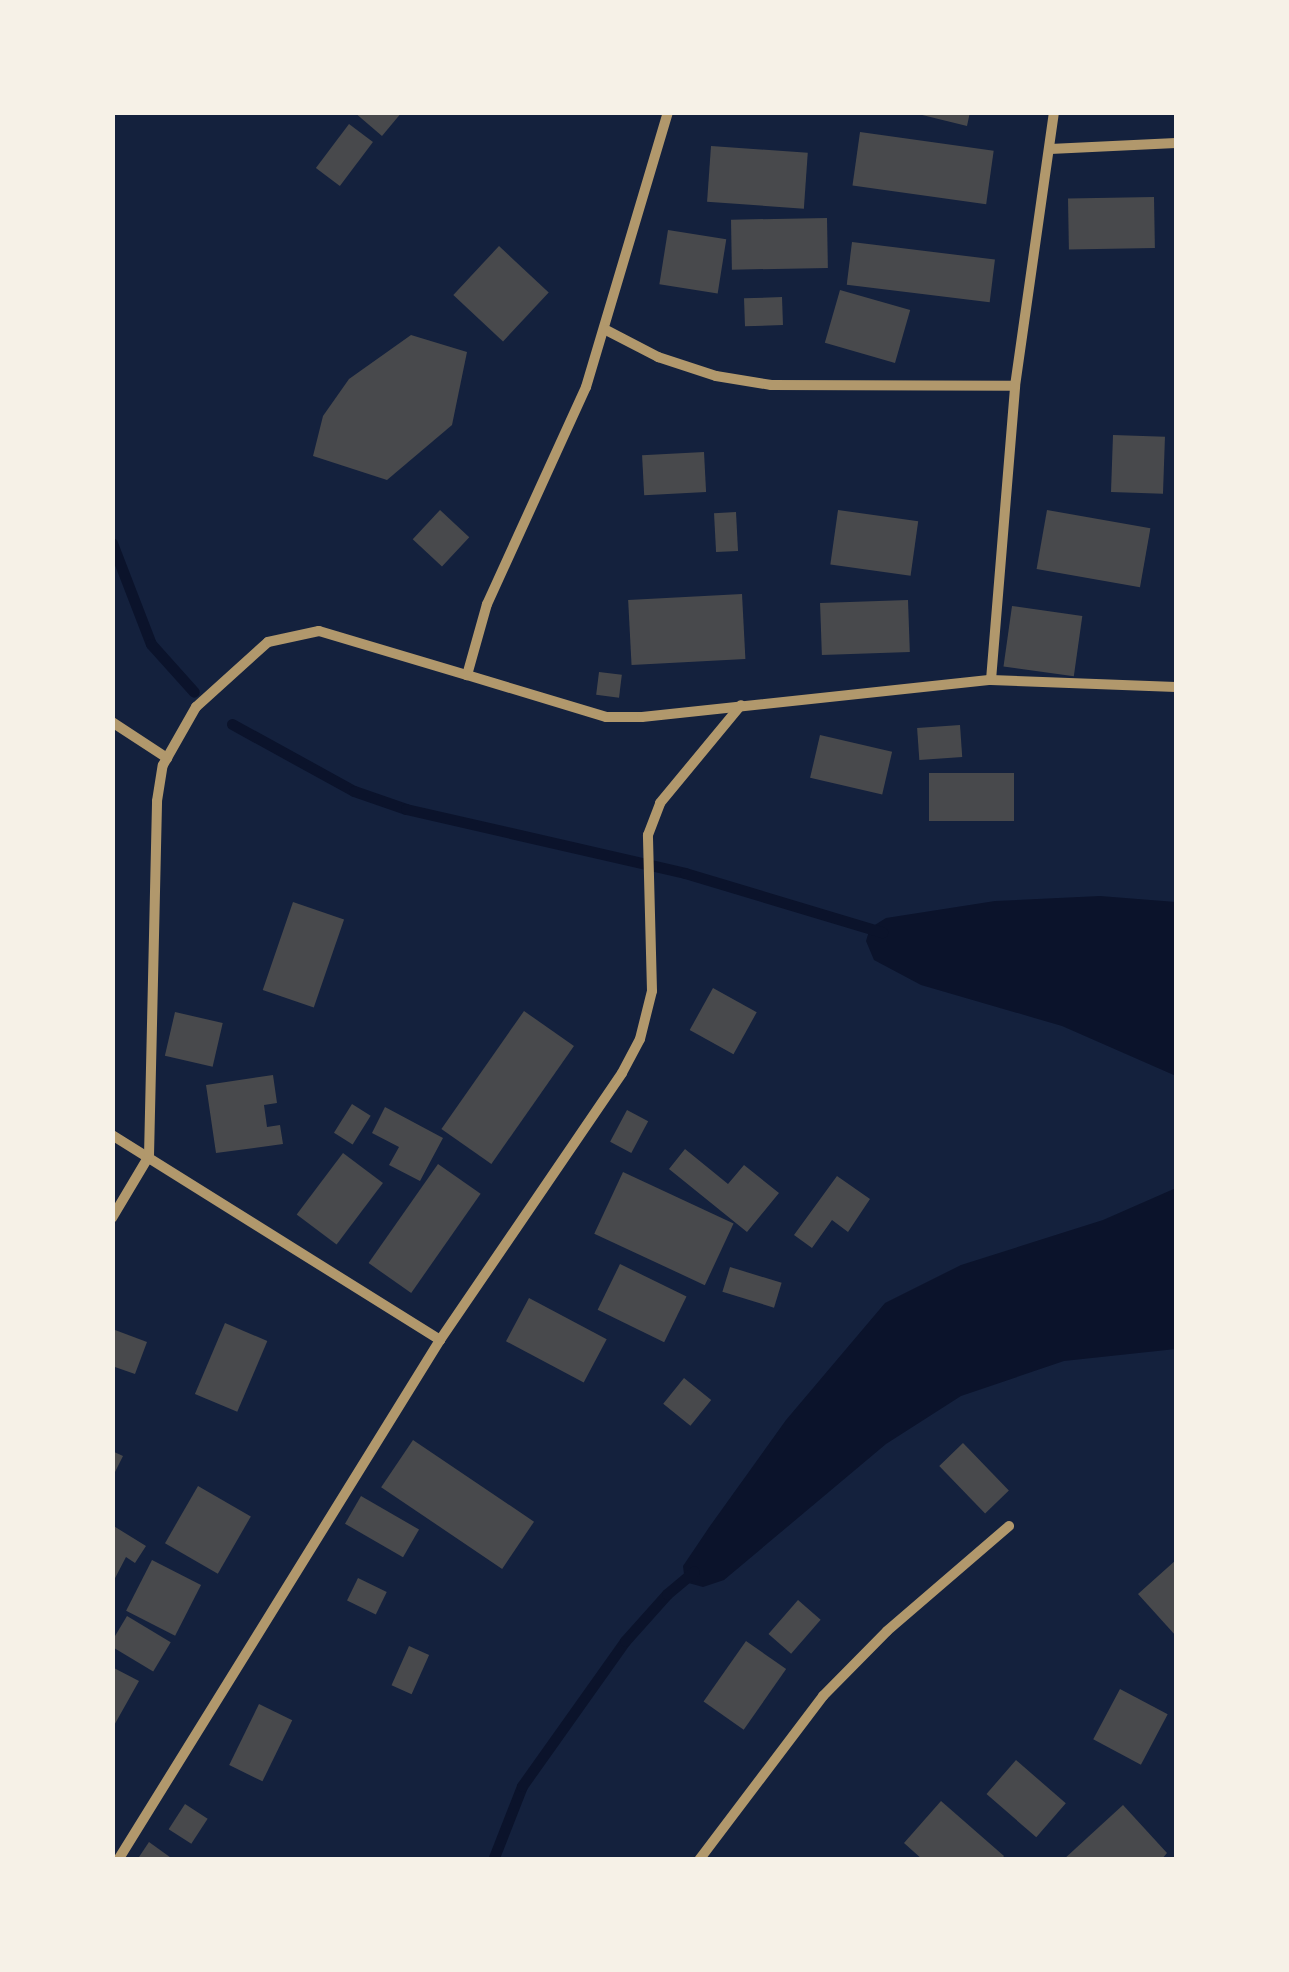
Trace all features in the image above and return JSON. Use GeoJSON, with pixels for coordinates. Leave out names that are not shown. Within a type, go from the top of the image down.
{"type":"FeatureCollection","features":[{"type":"Feature","properties":{"kind":"street"},"geometry":{"type":"LineString","coordinates":[[467,675],[487,604],[586,387],[668,112]]}},
{"type":"Feature","properties":{"kind":"street"},"geometry":{"type":"LineString","coordinates":[[991,680],[1014,386],[1054,112]]}},
{"type":"Feature","properties":{"kind":"street"},"geometry":{"type":"LineString","coordinates":[[1050,149],[1176,144]]}},
{"type":"Feature","properties":{"kind":"street"},"geometry":{"type":"LineString","coordinates":[[606,330],[658,357],[716,376],[772,385],[1014,386]]}},
{"type":"Feature","properties":{"kind":"street"},"geometry":{"type":"LineString","coordinates":[[112,1218],[148,1156],[156,801],[167,758],[196,707],[277,637],[319,631],[606,716],[642,717],[991,680],[1176,687]]}},
{"type":"Feature","properties":{"kind":"street"},"geometry":{"type":"LineString","coordinates":[[118,1860],[440,1340],[622,1073],[640,1039],[652,991],[648,835],[660,803],[740,705]]}},
{"type":"Feature","properties":{"kind":"street"},"geometry":{"type":"LineString","coordinates":[[112,722],[167,758]]}},
{"type":"Feature","properties":{"kind":"street"},"geometry":{"type":"LineString","coordinates":[[112,1135],[440,1340]]}},
{"type":"Feature","properties":{"kind":"street"},"geometry":{"type":"LineString","coordinates":[[700,1860],[823,1696],[887,1631],[1009,1526]]}},
{"type":"Feature","properties":{"kind":"water"},"geometry":{"type":"Polygon","coordinates":[[[1100,896],[1176,902],[1176,1076],[1062,1026],[921,985],[874,960],[866,941],[870,928],[886,918],[995,901],[1100,896]]]}},
{"type":"Feature","properties":{"kind":"water"},"geometry":{"type":"Polygon","coordinates":[[[1176,1188],[1176,1349],[1064,1361],[961,1396],[886,1444],[724,1580],[703,1587],[685,1582],[683,1566],[710,1526],[786,1420],[885,1303],[961,1265],[1103,1220],[1176,1188]]]}},
{"type":"Feature","properties":{"kind":"building"},"geometry":{"type":"Polygon","coordinates":[[[354,112],[402,112],[382,136],[354,112]]]}},
{"type":"Feature","properties":{"kind":"building"},"geometry":{"type":"Polygon","coordinates":[[[910,112],[970,112],[967,126],[910,112]]]}},
{"type":"Feature","properties":{"kind":"building"},"geometry":{"type":"Polygon","coordinates":[[[349,124],[373,142],[340,186],[316,168],[349,124]]]}},
{"type":"Feature","properties":{"kind":"building"},"geometry":{"type":"Polygon","coordinates":[[[860,132],[994,151],[986,204],[852,185],[860,132]]]}},
{"type":"Feature","properties":{"kind":"building"},"geometry":{"type":"Polygon","coordinates":[[[711,146],[808,153],[804,209],[707,202],[711,146]]]}},
{"type":"Feature","properties":{"kind":"building"},"geometry":{"type":"Polygon","coordinates":[[[1154,197],[1155,248],[1069,249],[1068,199],[1154,197]]]}},
{"type":"Feature","properties":{"kind":"building"},"geometry":{"type":"Polygon","coordinates":[[[827,218],[828,268],[732,270],[731,220],[827,218]]]}},
{"type":"Feature","properties":{"kind":"building"},"geometry":{"type":"Polygon","coordinates":[[[668,230],[726,239],[718,294],[659,284],[668,230]]]}},
{"type":"Feature","properties":{"kind":"building"},"geometry":{"type":"Polygon","coordinates":[[[852,242],[995,260],[990,302],[847,285],[852,242]]]}},
{"type":"Feature","properties":{"kind":"building"},"geometry":{"type":"Polygon","coordinates":[[[499,246],[549,292],[503,341],[453,295],[499,246]]]}},
{"type":"Feature","properties":{"kind":"building"},"geometry":{"type":"Polygon","coordinates":[[[840,290],[910,310],[895,363],[825,343],[840,290]]]}},
{"type":"Feature","properties":{"kind":"building"},"geometry":{"type":"Polygon","coordinates":[[[782,297],[783,325],[745,326],[744,298],[782,297]]]}},
{"type":"Feature","properties":{"kind":"building"},"geometry":{"type":"Polygon","coordinates":[[[411,335],[467,352],[452,425],[387,480],[313,456],[323,416],[349,379],[411,335]]]}},
{"type":"Feature","properties":{"kind":"building"},"geometry":{"type":"Polygon","coordinates":[[[1113,435],[1165,437],[1163,494],[1111,492],[1113,435]]]}},
{"type":"Feature","properties":{"kind":"building"},"geometry":{"type":"Polygon","coordinates":[[[704,452],[706,492],[644,495],[642,455],[704,452]]]}},
{"type":"Feature","properties":{"kind":"building"},"geometry":{"type":"Polygon","coordinates":[[[440,510],[469,537],[442,567],[413,539],[440,510]]]}},
{"type":"Feature","properties":{"kind":"building"},"geometry":{"type":"Polygon","coordinates":[[[838,510],[918,521],[911,576],[830,564],[838,510]]]}},
{"type":"Feature","properties":{"kind":"building"},"geometry":{"type":"Polygon","coordinates":[[[1047,510],[1150,528],[1140,587],[1037,569],[1047,510]]]}},
{"type":"Feature","properties":{"kind":"building"},"geometry":{"type":"Polygon","coordinates":[[[736,512],[738,551],[716,552],[714,513],[736,512]]]}},
{"type":"Feature","properties":{"kind":"building"},"geometry":{"type":"Polygon","coordinates":[[[742,594],[745,659],[632,665],[628,600],[742,594]]]}},
{"type":"Feature","properties":{"kind":"building"},"geometry":{"type":"Polygon","coordinates":[[[908,600],[910,652],[822,655],[820,603],[908,600]]]}},
{"type":"Feature","properties":{"kind":"building"},"geometry":{"type":"Polygon","coordinates":[[[1012,606],[1082,616],[1074,676],[1004,666],[1012,606]]]}},
{"type":"Feature","properties":{"kind":"building"},"geometry":{"type":"Polygon","coordinates":[[[599,672],[622,675],[619,698],[596,695],[599,672]]]}},
{"type":"Feature","properties":{"kind":"building"},"geometry":{"type":"Polygon","coordinates":[[[960,725],[962,757],[919,760],[917,728],[960,725]]]}},
{"type":"Feature","properties":{"kind":"building"},"geometry":{"type":"Polygon","coordinates":[[[820,735],[892,752],[882,795],[810,778],[820,735]]]}},
{"type":"Feature","properties":{"kind":"building"},"geometry":{"type":"Polygon","coordinates":[[[929,773],[1014,773],[1014,821],[929,821],[929,773]]]}},
{"type":"Feature","properties":{"kind":"building"},"geometry":{"type":"Polygon","coordinates":[[[293,902],[344,920],[314,1008],[263,990],[293,902]]]}},
{"type":"Feature","properties":{"kind":"building"},"geometry":{"type":"Polygon","coordinates":[[[713,988],[757,1012],[733,1054],[690,1030],[713,988]]]}},
{"type":"Feature","properties":{"kind":"building"},"geometry":{"type":"Polygon","coordinates":[[[524,1011],[574,1046],[491,1164],[441,1129],[524,1011]]]}},
{"type":"Feature","properties":{"kind":"building"},"geometry":{"type":"Polygon","coordinates":[[[175,1012],[223,1023],[213,1067],[165,1056],[175,1012]]]}},
{"type":"Feature","properties":{"kind":"building"},"geometry":{"type":"Polygon","coordinates":[[[273,1075],[277,1103],[264,1105],[267,1127],[280,1125],[283,1144],[216,1153],[206,1085],[273,1075]]]}},
{"type":"Feature","properties":{"kind":"building"},"geometry":{"type":"Polygon","coordinates":[[[352,1104],[371,1116],[353,1144],[334,1133],[352,1104]]]}},
{"type":"Feature","properties":{"kind":"building"},"geometry":{"type":"Polygon","coordinates":[[[385,1107],[443,1138],[420,1181],[389,1165],[399,1147],[372,1133],[385,1107]]]}},
{"type":"Feature","properties":{"kind":"building"},"geometry":{"type":"Polygon","coordinates":[[[627,1110],[648,1121],[631,1153],[610,1142],[627,1110]]]}},
{"type":"Feature","properties":{"kind":"building"},"geometry":{"type":"Polygon","coordinates":[[[685,1149],[728,1184],[744,1165],[779,1193],[747,1232],[669,1169],[685,1149]]]}},
{"type":"Feature","properties":{"kind":"building"},"geometry":{"type":"Polygon","coordinates":[[[343,1153],[383,1183],[337,1245],[297,1214],[343,1153]]]}},
{"type":"Feature","properties":{"kind":"building"},"geometry":{"type":"Polygon","coordinates":[[[438,1164],[481,1194],[411,1293],[369,1263],[438,1164]]]}},
{"type":"Feature","properties":{"kind":"building"},"geometry":{"type":"Polygon","coordinates":[[[623,1172],[734,1224],[705,1285],[594,1234],[623,1172]]]}},
{"type":"Feature","properties":{"kind":"building"},"geometry":{"type":"Polygon","coordinates":[[[837,1176],[870,1199],[848,1232],[832,1220],[812,1248],[794,1235],[837,1176]]]}},
{"type":"Feature","properties":{"kind":"building"},"geometry":{"type":"Polygon","coordinates":[[[620,1264],[687,1296],[664,1342],[598,1310],[620,1264]]]}},
{"type":"Feature","properties":{"kind":"building"},"geometry":{"type":"Polygon","coordinates":[[[730,1267],[782,1283],[774,1308],[722,1292],[730,1267]]]}},
{"type":"Feature","properties":{"kind":"building"},"geometry":{"type":"Polygon","coordinates":[[[529,1298],[607,1339],[584,1383],[506,1341],[529,1298]]]}},
{"type":"Feature","properties":{"kind":"building"},"geometry":{"type":"Polygon","coordinates":[[[225,1323],[267,1341],[237,1412],[195,1394],[225,1323]]]}},
{"type":"Feature","properties":{"kind":"building"},"geometry":{"type":"Polygon","coordinates":[[[115,1330],[147,1342],[135,1374],[112,1366],[115,1330]]]}},
{"type":"Feature","properties":{"kind":"building"},"geometry":{"type":"Polygon","coordinates":[[[684,1378],[711,1400],[690,1426],[663,1404],[684,1378]]]}},
{"type":"Feature","properties":{"kind":"building"},"geometry":{"type":"Polygon","coordinates":[[[413,1440],[534,1522],[502,1569],[381,1487],[413,1440]]]}},
{"type":"Feature","properties":{"kind":"building"},"geometry":{"type":"Polygon","coordinates":[[[963,1443],[1009,1490],[985,1513],[939,1466],[963,1443]]]}},
{"type":"Feature","properties":{"kind":"building"},"geometry":{"type":"Polygon","coordinates":[[[112,1451],[123,1456],[112,1478],[112,1451]]]}},
{"type":"Feature","properties":{"kind":"building"},"geometry":{"type":"Polygon","coordinates":[[[198,1486],[251,1516],[218,1574],[165,1543],[198,1486]]]}},
{"type":"Feature","properties":{"kind":"building"},"geometry":{"type":"Polygon","coordinates":[[[361,1496],[419,1530],[403,1557],[345,1524],[361,1496]]]}},
{"type":"Feature","properties":{"kind":"building"},"geometry":{"type":"Polygon","coordinates":[[[112,1525],[146,1546],[135,1563],[126,1557],[112,1584],[112,1525]]]}},
{"type":"Feature","properties":{"kind":"building"},"geometry":{"type":"Polygon","coordinates":[[[152,1560],[201,1585],[175,1636],[126,1611],[152,1560]]]}},
{"type":"Feature","properties":{"kind":"building"},"geometry":{"type":"Polygon","coordinates":[[[1176,1560],[1176,1636],[1138,1594],[1176,1560]]]}},
{"type":"Feature","properties":{"kind":"building"},"geometry":{"type":"Polygon","coordinates":[[[358,1578],[387,1592],[376,1614],[347,1600],[358,1578]]]}},
{"type":"Feature","properties":{"kind":"building"},"geometry":{"type":"Polygon","coordinates":[[[798,1600],[821,1620],[791,1654],[768,1634],[798,1600]]]}},
{"type":"Feature","properties":{"kind":"building"},"geometry":{"type":"Polygon","coordinates":[[[127,1616],[171,1642],[153,1671],[112,1647],[127,1616]]]}},
{"type":"Feature","properties":{"kind":"building"},"geometry":{"type":"Polygon","coordinates":[[[746,1641],[786,1669],[744,1730],[704,1702],[746,1641]]]}},
{"type":"Feature","properties":{"kind":"building"},"geometry":{"type":"Polygon","coordinates":[[[409,1646],[429,1655],[412,1694],[392,1685],[409,1646]]]}},
{"type":"Feature","properties":{"kind":"building"},"geometry":{"type":"Polygon","coordinates":[[[112,1667],[139,1681],[112,1729],[112,1667]]]}},
{"type":"Feature","properties":{"kind":"building"},"geometry":{"type":"Polygon","coordinates":[[[1120,1689],[1168,1714],[1141,1765],[1093,1739],[1120,1689]]]}},
{"type":"Feature","properties":{"kind":"building"},"geometry":{"type":"Polygon","coordinates":[[[259,1704],[292,1720],[262,1781],[229,1765],[259,1704]]]}},
{"type":"Feature","properties":{"kind":"building"},"geometry":{"type":"Polygon","coordinates":[[[1016,1760],[1066,1803],[1036,1837],[986,1794],[1016,1760]]]}},
{"type":"Feature","properties":{"kind":"building"},"geometry":{"type":"Polygon","coordinates":[[[941,1801],[1004,1856],[1001,1860],[923,1860],[904,1843],[941,1801]]]}},
{"type":"Feature","properties":{"kind":"building"},"geometry":{"type":"Polygon","coordinates":[[[185,1804],[208,1819],[191,1844],[169,1829],[185,1804]]]}},
{"type":"Feature","properties":{"kind":"building"},"geometry":{"type":"Polygon","coordinates":[[[1123,1805],[1167,1853],[1161,1860],[1063,1860],[1123,1805]]]}},
{"type":"Feature","properties":{"kind":"building"},"geometry":{"type":"Polygon","coordinates":[[[149,1842],[174,1860],[137,1860],[149,1842]]]}},
{"type":"Feature","properties":{"kind":"waterway"},"geometry":{"type":"LineString","coordinates":[[112,543],[151,644],[194,692]]}},
{"type":"Feature","properties":{"kind":"waterway"},"geometry":{"type":"LineString","coordinates":[[232,724],[354,791],[406,809],[685,873],[882,932]]}},
{"type":"Feature","properties":{"kind":"waterway"},"geometry":{"type":"LineString","coordinates":[[493,1860],[522,1786],[625,1641],[667,1594],[694,1571]]}}]}
